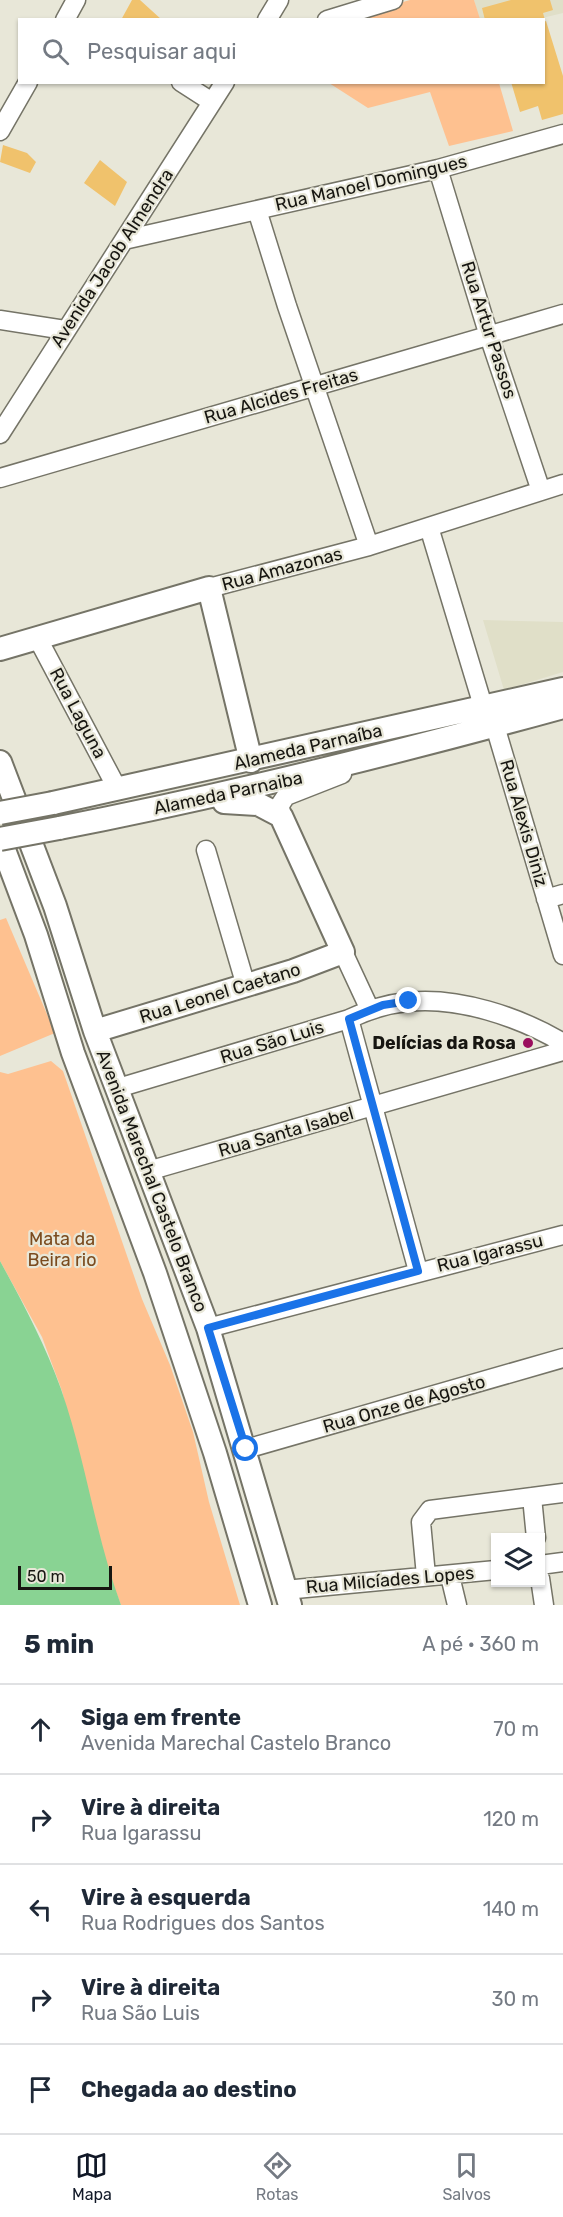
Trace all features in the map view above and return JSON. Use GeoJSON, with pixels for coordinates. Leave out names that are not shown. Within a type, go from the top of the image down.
{"type":"FeatureCollection","features":[{"type":"Feature","properties":{"kind":"main road","name":"Rua Amazonas"},"geometry":{"type":"LineString","coordinates":[[0,649],[209,588]]}},
{"type":"Feature","properties":{"kind":"main road"},"geometry":{"type":"LineString","coordinates":[[209,588],[251,761]]}},
{"type":"Feature","properties":{"kind":"main road","name":"Alameda Parnaíba"},"geometry":{"type":"LineString","coordinates":[[0,813],[251,761],[563,689]]}},
{"type":"Feature","properties":{"kind":"main road","name":"Alameda Parnaiba"},"geometry":{"type":"LineString","coordinates":[[0,839],[198,801],[395,754],[563,707]]}},
{"type":"Feature","properties":{"kind":"main road","name":"Avenida Marechal Castelo Branco"},"geometry":{"type":"LineString","coordinates":[[0,762],[46,884],[95,1031],[182,1266],[208,1328],[246,1449],[288,1597]]}},
{"type":"Feature","properties":{"kind":"main road"},"geometry":{"type":"LineString","coordinates":[[198,801],[258,804],[281,816],[343,952]]}},
{"type":"Feature","properties":{"kind":"main road","name":"Avenida Marechal Castelo Branco"},"geometry":{"type":"LineString","coordinates":[[0,839],[73,1053],[155,1273],[215,1453],[260,1605]]}},
{"type":"Feature","properties":{"kind":"main road"},"geometry":{"type":"LineString","coordinates":[[20,893],[46,884]]}},
{"type":"Feature","properties":{"kind":"main road","name":"Rua Leonel Caetano"},"geometry":{"type":"LineString","coordinates":[[95,1031],[246,986],[343,952]]}},
{"type":"Feature","properties":{"kind":"main road"},"geometry":{"type":"LineString","coordinates":[[155,1273],[182,1266]]}},
{"type":"Feature","properties":{"kind":"main road"},"geometry":{"type":"LineString","coordinates":[[248,1563],[275,1555]]}},
{"type":"Feature","properties":{"kind":"street"},"geometry":{"type":"LineString","coordinates":[[274,18],[279,0]]}},
{"type":"Feature","properties":{"kind":"street"},"geometry":{"type":"LineString","coordinates":[[334,18],[393,0]]}},
{"type":"Feature","properties":{"kind":"street"},"geometry":{"type":"LineString","coordinates":[[0,131],[27,84]]}},
{"type":"Feature","properties":{"kind":"street"},"geometry":{"type":"LineString","coordinates":[[184,84],[212,102]]}},
{"type":"Feature","properties":{"kind":"street","name":"Avenida Jacob Almendra"},"geometry":{"type":"LineString","coordinates":[[0,434],[64,330],[224,84]]}},
{"type":"Feature","properties":{"kind":"street","name":"Rua Manoel Domingues"},"geometry":{"type":"LineString","coordinates":[[124,240],[438,169],[563,134]]}},
{"type":"Feature","properties":{"kind":"street","name":"Rua Artur Passos"},"geometry":{"type":"LineString","coordinates":[[438,169],[489,336],[541,491]]}},
{"type":"Feature","properties":{"kind":"street"},"geometry":{"type":"LineString","coordinates":[[257,210],[287,306],[369,546]]}},
{"type":"Feature","properties":{"kind":"street"},"geometry":{"type":"LineString","coordinates":[[143,211],[154,222],[179,228]]}},
{"type":"Feature","properties":{"kind":"street","name":"Rua Alcides Freitas"},"geometry":{"type":"LineString","coordinates":[[0,478],[563,314]]}},
{"type":"Feature","properties":{"kind":"street"},"geometry":{"type":"LineString","coordinates":[[0,320],[64,330]]}},
{"type":"Feature","properties":{"kind":"street","name":"Rua Amazonas"},"geometry":{"type":"LineString","coordinates":[[209,588],[369,546],[563,484]]}},
{"type":"Feature","properties":{"kind":"street"},"geometry":{"type":"LineString","coordinates":[[429,526],[483,706]]}},
{"type":"Feature","properties":{"kind":"street","name":"Rua Laguna"},"geometry":{"type":"LineString","coordinates":[[37,637],[118,790]]}},
{"type":"Feature","properties":{"kind":"street","name":"Rua Alexis Diniz"},"geometry":{"type":"LineString","coordinates":[[495,726],[554,896],[563,955]]}},
{"type":"Feature","properties":{"kind":"street","name":"Alameda Parnaiba"},"geometry":{"type":"LineString","coordinates":[[281,816],[280,805],[286,796],[395,754]]}},
{"type":"Feature","properties":{"kind":"street"},"geometry":{"type":"LineString","coordinates":[[206,850],[246,986]]}},
{"type":"Feature","properties":{"kind":"street"},"geometry":{"type":"LineString","coordinates":[[343,952],[370,1010]]}},
{"type":"Feature","properties":{"kind":"street","name":"Rua São Luis"},"geometry":{"type":"LineString","coordinates":[[118,1088],[349,1019],[370,1010],[409,1001],[444,1003],[513,1020],[563,1043]]}},
{"type":"Feature","properties":{"kind":"street"},"geometry":{"type":"LineString","coordinates":[[349,1019],[418,1271]]}},
{"type":"Feature","properties":{"kind":"street","name":"Rua Santa Isabel"},"geometry":{"type":"LineString","coordinates":[[148,1171],[563,1051]]}},
{"type":"Feature","properties":{"kind":"street","name":"Rua Igarassu"},"geometry":{"type":"LineString","coordinates":[[208,1328],[418,1271],[563,1235]]}},
{"type":"Feature","properties":{"kind":"street","name":"Rua Onze de Agosto"},"geometry":{"type":"LineString","coordinates":[[246,1449],[563,1358]]}},
{"type":"Feature","properties":{"kind":"street"},"geometry":{"type":"LineString","coordinates":[[426,1576],[421,1522],[430,1510],[563,1493]]}},
{"type":"Feature","properties":{"kind":"street"},"geometry":{"type":"LineString","coordinates":[[532,1497],[536,1533]]}},
{"type":"Feature","properties":{"kind":"street"},"geometry":{"type":"LineString","coordinates":[[545,1565],[563,1563]]}},
{"type":"Feature","properties":{"kind":"street","name":"Rua Milcíades Lopes"},"geometry":{"type":"LineString","coordinates":[[288,1597],[426,1576],[450,1576],[491,1571]]}},
{"type":"Feature","properties":{"kind":"street"},"geometry":{"type":"LineString","coordinates":[[450,1576],[457,1605]]}},
{"type":"Feature","properties":{"kind":"street"},"geometry":{"type":"LineString","coordinates":[[541,1587],[544,1605]]}},
{"type":"Feature","properties":{"kind":"shaded area"},"geometry":{"type":"Polygon","coordinates":[[[474,0],[563,0],[563,13],[542,18],[479,18],[474,0]]]}},
{"type":"Feature","properties":{"kind":"shaded area"},"geometry":{"type":"Polygon","coordinates":[[[483,620],[563,622],[563,672],[504,690],[483,620]]]}},
{"type":"Feature","properties":{"kind":"shaded area"},"geometry":{"type":"Polygon","coordinates":[[[0,1261],[41,1340],[61,1389],[70,1416],[104,1552],[121,1605],[0,1605],[0,1261]]]}},
{"type":"Feature","properties":{"kind":"green space"},"geometry":{"type":"Polygon","coordinates":[[[410,0],[474,0],[480,18],[348,18],[410,0]]]}},
{"type":"Feature","properties":{"kind":"green space"},"geometry":{"type":"Polygon","coordinates":[[[331,84],[499,84],[513,131],[449,146],[430,92],[368,108],[331,84]]]}},
{"type":"Feature","properties":{"kind":"green space"},"geometry":{"type":"Polygon","coordinates":[[[6,918],[55,1033],[0,1056],[0,920],[6,918]]]}},
{"type":"Feature","properties":{"kind":"green space","name":"Mata da Beira rio"},"geometry":{"type":"Polygon","coordinates":[[[51,1061],[63,1071],[142,1299],[170,1365],[193,1432],[209,1502],[240,1605],[121,1605],[104,1560],[62,1391],[42,1337],[0,1261],[0,1072],[8,1074],[51,1061]]]}},
{"type":"Feature","properties":{"kind":"building"},"geometry":{"type":"Polygon","coordinates":[[[132,0],[140,0],[160,18],[122,18],[132,0]]]}},
{"type":"Feature","properties":{"kind":"building"},"geometry":{"type":"Polygon","coordinates":[[[511,0],[550,0],[553,10],[543,13],[544,18],[484,18],[482,8],[511,0]]]}},
{"type":"Feature","properties":{"kind":"building"},"geometry":{"type":"Polygon","coordinates":[[[545,21],[563,76],[563,114],[542,120],[538,106],[520,112],[512,84],[545,84],[545,21]]]}},
{"type":"Feature","properties":{"kind":"building"},"geometry":{"type":"Polygon","coordinates":[[[3,145],[27,153],[36,162],[30,173],[0,162],[3,145]]]}},
{"type":"Feature","properties":{"kind":"building"},"geometry":{"type":"Polygon","coordinates":[[[100,160],[127,182],[115,206],[84,183],[100,160]]]}},
{"type":"Feature","properties":{"kind":"place","name":"Delícias da Rosa"},"geometry":{"type":"Point","coordinates":[528,1043]}},
{"type":"Feature","properties":{"kind":"route"},"geometry":{"type":"LineString","coordinates":[[246,1449],[208,1328],[418,1271],[349,1019],[383,1005],[409,1001]]}}]}
